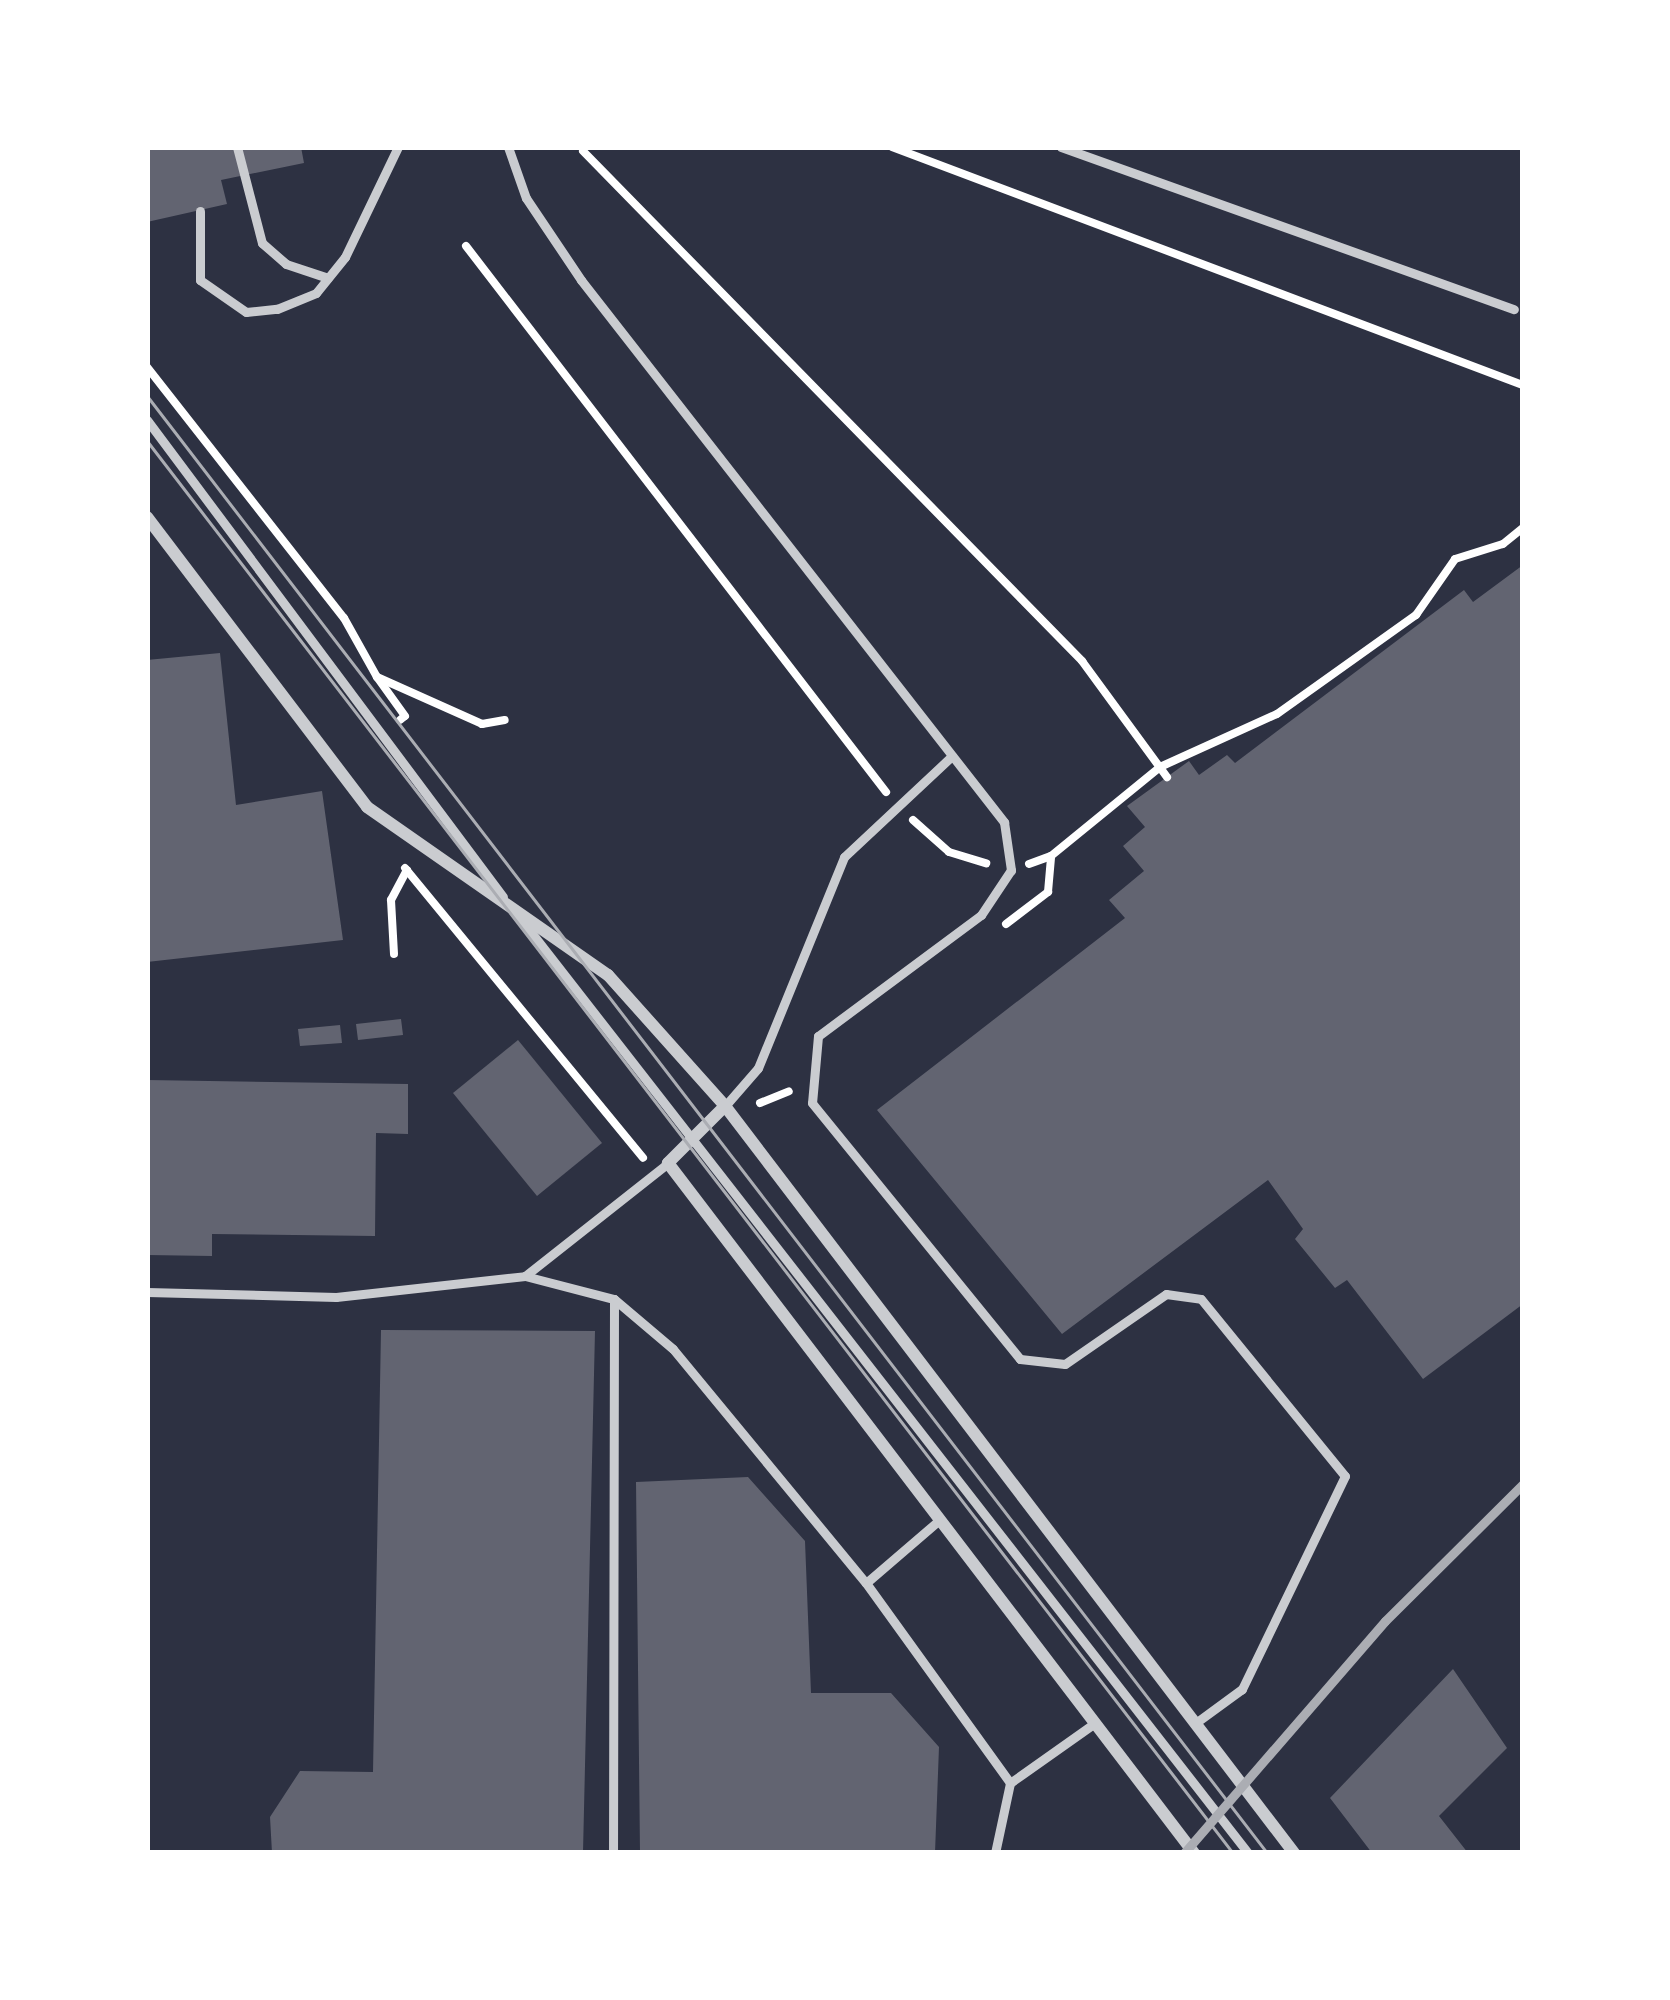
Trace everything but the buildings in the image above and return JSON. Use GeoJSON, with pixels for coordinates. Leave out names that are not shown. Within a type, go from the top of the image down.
{"type":"FeatureCollection","features":[{"type":"Feature","properties":{"kind":"street"},"geometry":{"type":"LineString","coordinates":[[147,517],[367,807],[608,975],[725,1106],[1294,1853]]}},
{"type":"Feature","properties":{"kind":"street"},"geometry":{"type":"LineString","coordinates":[[725,1106],[668,1162],[1092,1725],[1194,1853]]}},
{"type":"Feature","properties":{"kind":"lane"},"geometry":{"type":"LineString","coordinates":[[236,147],[262,242],[286,264],[328,278]]}},
{"type":"Feature","properties":{"kind":"lane"},"geometry":{"type":"LineString","coordinates":[[200,211],[200,280],[246,312],[316,293],[398,147]]}},
{"type":"Feature","properties":{"kind":"lane"},"geometry":{"type":"LineString","coordinates":[[508,147],[526,198],[581,280],[1004,822],[1011,870],[981,915],[818,1036],[812,1103],[1020,1359],[1065,1364],[1166,1294],[1201,1299],[1345,1476],[1242,1689],[1194,1724]]}},
{"type":"Feature","properties":{"kind":"lane"},"geometry":{"type":"LineString","coordinates":[[1061,147],[1514,309]]}},
{"type":"Feature","properties":{"kind":"lane"},"geometry":{"type":"LineString","coordinates":[[147,420],[514,911],[1248,1853]]}},
{"type":"Feature","properties":{"kind":"lane"},"geometry":{"type":"LineString","coordinates":[[725,1106],[758,1068],[844,857],[894,803],[952,756]]}},
{"type":"Feature","properties":{"kind":"lane"},"geometry":{"type":"LineString","coordinates":[[525,1276],[668,1162]]}},
{"type":"Feature","properties":{"kind":"lane"},"geometry":{"type":"LineString","coordinates":[[147,1292],[336,1297],[525,1276],[614,1299],[674,1349],[866,1583],[1010,1783]]}},
{"type":"Feature","properties":{"kind":"lane"},"geometry":{"type":"LineString","coordinates":[[614,1299],[614,1853]]}},
{"type":"Feature","properties":{"kind":"lane"},"geometry":{"type":"LineString","coordinates":[[866,1583],[938,1521]]}},
{"type":"Feature","properties":{"kind":"lane"},"geometry":{"type":"LineString","coordinates":[[994,1853],[1010,1783],[1092,1725]]}},
{"type":"Feature","properties":{"kind":"path"},"geometry":{"type":"LineString","coordinates":[[892,147],[1523,385]]}},
{"type":"Feature","properties":{"kind":"path"},"geometry":{"type":"LineString","coordinates":[[583,151],[1082,661],[1167,777]]}},
{"type":"Feature","properties":{"kind":"path"},"geometry":{"type":"LineString","coordinates":[[466,246],[894,803],[949,852],[1011,870],[1051,856],[1160,766],[1277,714],[1416,615],[1454,559],[1502,544],[1523,527]]}},
{"type":"Feature","properties":{"kind":"path"},"geometry":{"type":"LineString","coordinates":[[147,367],[344,618],[405,716]]}},
{"type":"Feature","properties":{"kind":"path"},"geometry":{"type":"LineString","coordinates":[[377,677],[482,724],[505,720]]}},
{"type":"Feature","properties":{"kind":"path"},"geometry":{"type":"LineString","coordinates":[[394,854],[655,1172]]}},
{"type":"Feature","properties":{"kind":"path"},"geometry":{"type":"LineString","coordinates":[[394,954],[391,900],[407,870]]}},
{"type":"Feature","properties":{"kind":"tram line"},"geometry":{"type":"LineString","coordinates":[[147,396],[1267,1853]]}},
{"type":"Feature","properties":{"kind":"tram line"},"geometry":{"type":"LineString","coordinates":[[147,441],[1233,1853]]}},
{"type":"Feature","properties":{"kind":"railway"},"geometry":{"type":"LineString","coordinates":[[1184,1853],[1385,1621],[1523,1484]]}}]}
